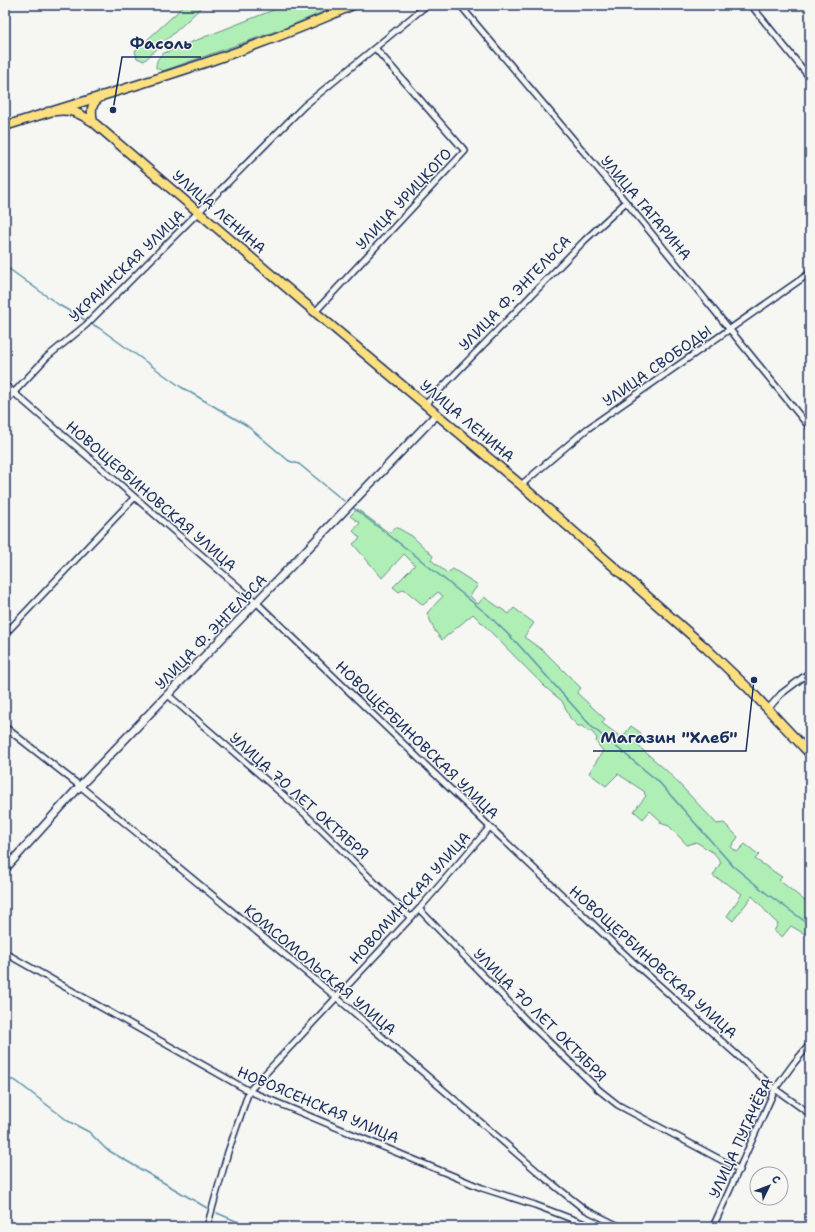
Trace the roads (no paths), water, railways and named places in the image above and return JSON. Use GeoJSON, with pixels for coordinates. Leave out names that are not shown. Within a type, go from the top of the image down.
{"type":"FeatureCollection","features":[{"type":"Feature","properties":{"kind":"main road"},"geometry":{"type":"LineString","coordinates":[[5,126],[80,103],[245,48],[298,29],[353,5]]}},
{"type":"Feature","properties":{"kind":"main road"},"geometry":{"type":"LineString","coordinates":[[93,122],[91,114],[93,103],[106,94]]}},
{"type":"Feature","properties":{"kind":"main road"},"geometry":{"type":"LineString","coordinates":[[80,103],[93,122]]}},
{"type":"Feature","properties":{"kind":"main road"},"geometry":{"type":"LineString","coordinates":[[48,112],[61,109],[68,110],[80,114],[93,122]]}},
{"type":"Feature","properties":{"kind":"main road","name":"УЛИЦА ЛЕНИНА"},"geometry":{"type":"LineString","coordinates":[[93,122],[315,312],[521,485],[706,648],[768,709],[810,754]]}},
{"type":"Feature","properties":{"kind":"main road","name":"УЛИЦА Ф. ЭНГЕЛЬСА"},"geometry":{"type":"LineString","coordinates":[[5,869],[80,786],[437,414]]}},
{"type":"Feature","properties":{"kind":"street","name":"УКРАИНСКАЯ УЛИЦА"},"geometry":{"type":"LineString","coordinates":[[5,402],[47,357],[86,325],[304,106],[427,5]]}},
{"type":"Feature","properties":{"kind":"street","name":"УЛИЦА ГАГАРИНА"},"geometry":{"type":"LineString","coordinates":[[460,5],[626,202],[810,428]]}},
{"type":"Feature","properties":{"kind":"street"},"geometry":{"type":"LineString","coordinates":[[751,5],[810,78]]}},
{"type":"Feature","properties":{"kind":"street","name":"УЛИЦА УРИЦКОГО"},"geometry":{"type":"LineString","coordinates":[[315,312],[465,151],[375,48]]}},
{"type":"Feature","properties":{"kind":"street","name":"УЛИЦА Ф. ЭНГЕЛЬСА"},"geometry":{"type":"LineString","coordinates":[[426,404],[585,240],[626,202]]}},
{"type":"Feature","properties":{"kind":"street","name":"УЛИЦА СВОБОДЫ"},"geometry":{"type":"LineString","coordinates":[[521,485],[587,429],[810,273]]}},
{"type":"Feature","properties":{"kind":"street","name":"НОВОЩЕРБИНОВСКАЯ УЛИЦА"},"geometry":{"type":"LineString","coordinates":[[5,385],[134,498],[257,602],[490,827],[632,961],[775,1089],[810,1114]]}},
{"type":"Feature","properties":{"kind":"street"},"geometry":{"type":"LineString","coordinates":[[5,634],[134,498]]}},
{"type":"Feature","properties":{"kind":"street"},"geometry":{"type":"LineString","coordinates":[[768,709],[781,694],[810,672]]}},
{"type":"Feature","properties":{"kind":"street","name":"УЛИЦА 70 ЛЕТ ОКТЯБРЯ"},"geometry":{"type":"LineString","coordinates":[[168,694],[304,813],[410,918]]}},
{"type":"Feature","properties":{"kind":"street","name":"КОМСОМОЛЬСКАЯ УЛИЦА"},"geometry":{"type":"LineString","coordinates":[[5,728],[80,786],[336,997],[545,1178],[584,1209],[621,1227]]}},
{"type":"Feature","properties":{"kind":"street","name":"НОВОМИНСКАЯ УЛИЦА"},"geometry":{"type":"LineString","coordinates":[[207,1227],[228,1152],[249,1091],[419,909],[490,827]]}},
{"type":"Feature","properties":{"kind":"street","name":"УЛИЦА 70 ЛЕТ ОКТЯБРЯ"},"geometry":{"type":"LineString","coordinates":[[419,909],[543,1037],[598,1090],[629,1111],[740,1170]]}},
{"type":"Feature","properties":{"kind":"street","name":"НОВОЯСЕНСКАЯ УЛИЦА"},"geometry":{"type":"LineString","coordinates":[[5,953],[249,1091],[482,1188],[535,1205],[593,1227]]}},
{"type":"Feature","properties":{"kind":"street","name":"УЛИЦА ПУГАЧЁВА"},"geometry":{"type":"LineString","coordinates":[[713,1227],[740,1170],[775,1089],[810,1044]]}},
{"type":"Feature","properties":{"kind":"waterway"},"geometry":{"type":"LineString","coordinates":[[5,266],[59,305],[99,328],[181,387],[246,425],[289,461],[299,464],[344,501]]}},
{"type":"Feature","properties":{"kind":"waterway"},"geometry":{"type":"LineString","coordinates":[[352,507],[411,552],[487,614],[517,643],[592,727],[658,781],[733,866],[766,893],[810,925]]}},
{"type":"Feature","properties":{"kind":"waterway"},"geometry":{"type":"LineString","coordinates":[[5,1078],[16,1081],[68,1121],[89,1132],[106,1149],[207,1208]]}},
{"type":"Feature","properties":{"kind":"waterway"},"geometry":{"type":"LineString","coordinates":[[217,1213],[250,1227]]}},
{"type":"Feature","properties":{"kind":"place","name":"Фасоль"},"geometry":{"type":"Point","coordinates":[113,110]}},
{"type":"Feature","properties":{"kind":"place","name":"Магазин \"Хлеб\""},"geometry":{"type":"Point","coordinates":[754,680]}}]}
